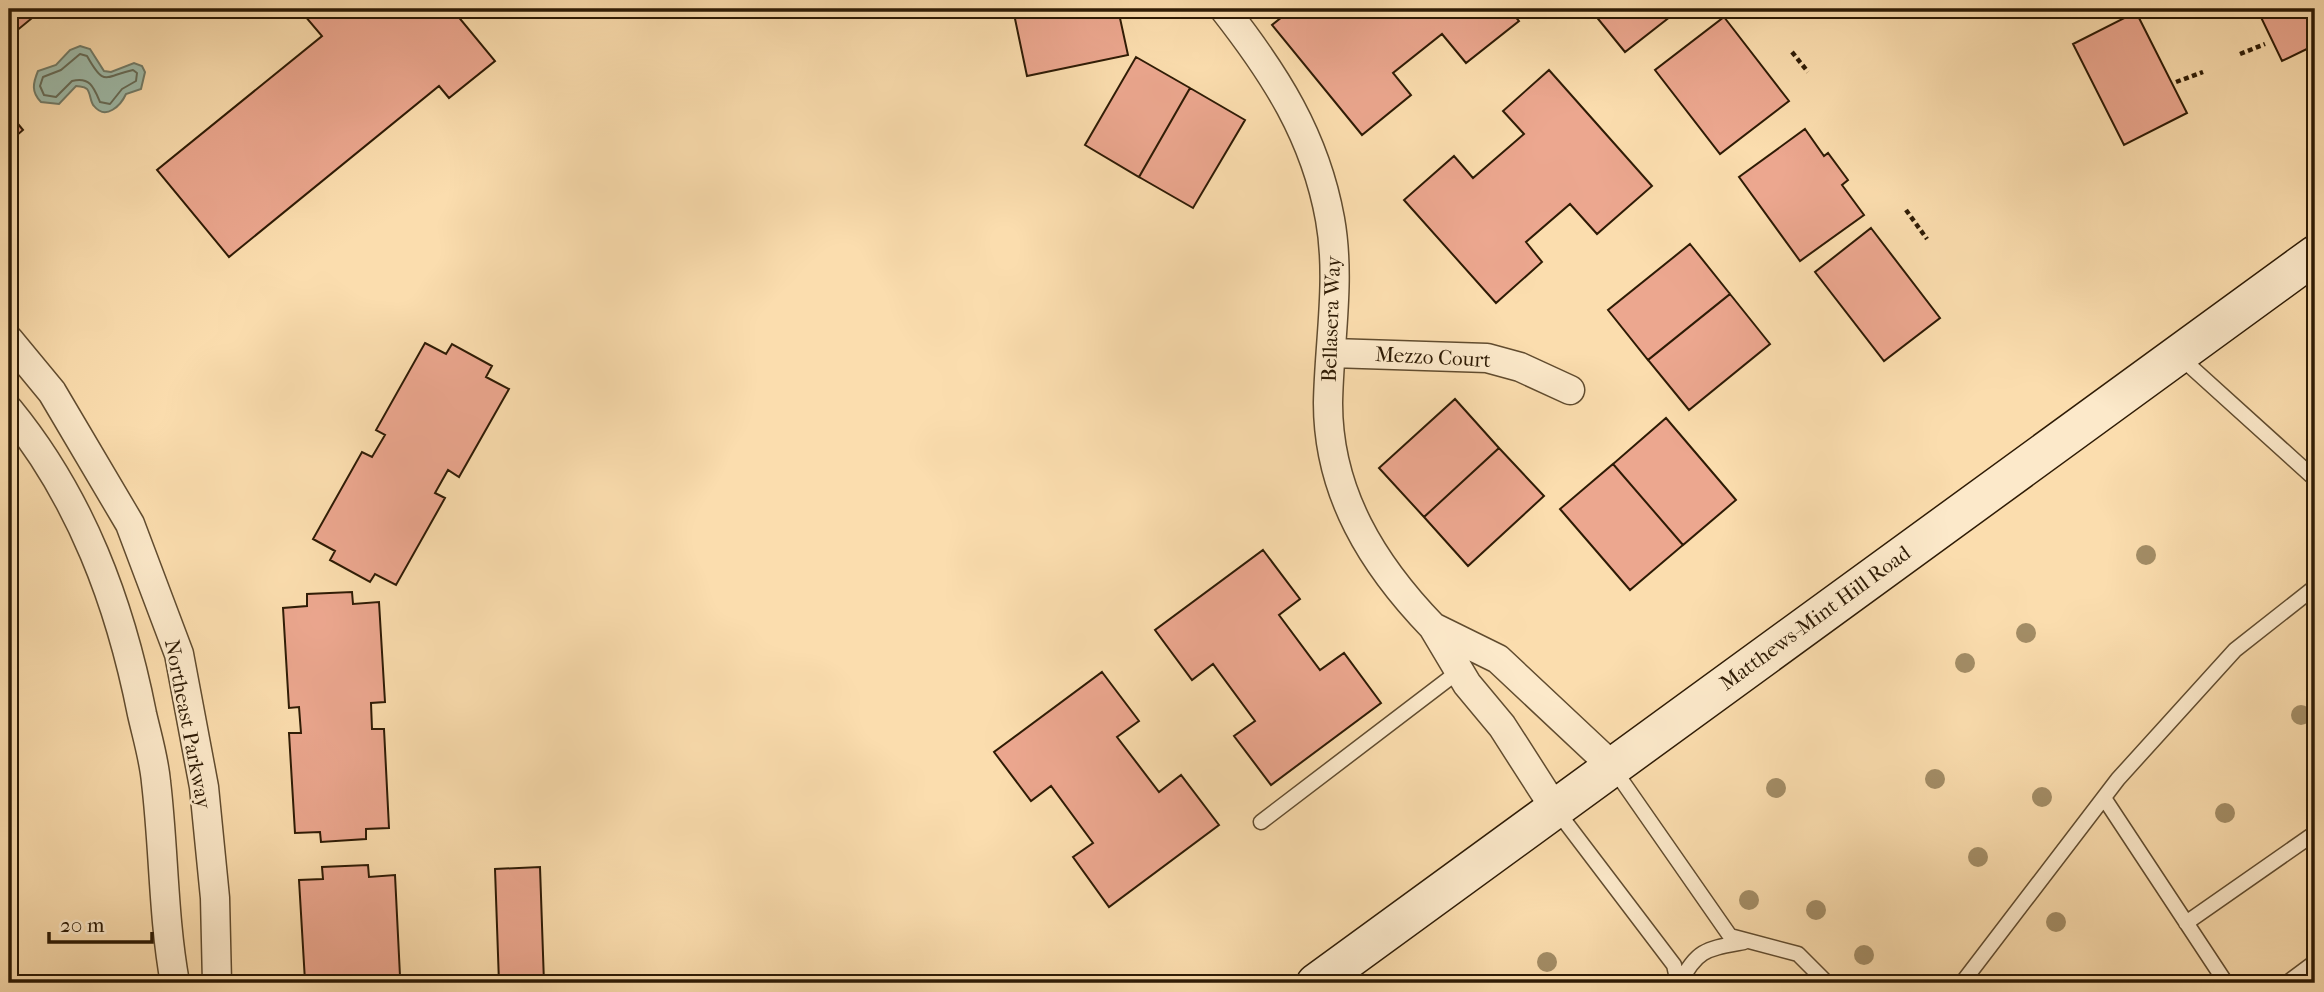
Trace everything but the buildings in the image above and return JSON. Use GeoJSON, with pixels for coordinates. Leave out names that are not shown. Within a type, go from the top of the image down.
{"type":"FeatureCollection","features":[{"type":"Feature","properties":{"kind":"street","name":"Bellasera Way"},"geometry":{"type":"LineString","coordinates":[[1224,9],[1270,68],[1306,136],[1321,178],[1336,265],[1328,404],[1338,476],[1351,512],[1383,571],[1433,627],[1460,671],[1502,726],[1554,807]]}},
{"type":"Feature","properties":{"kind":"street","name":"Matthews-Mint Hill Road"},"geometry":{"type":"LineString","coordinates":[[1316,983],[1611,765],[2315,255]]}},
{"type":"Feature","properties":{"kind":"street","name":"Northeast Parkway"},"geometry":{"type":"LineString","coordinates":[[9,340],[52,392],[130,524],[179,654],[204,787],[215,898],[217,983]]}},
{"type":"Feature","properties":{"kind":"street","name":"Mezzo Court"},"geometry":{"type":"LineString","coordinates":[[1332,353],[1487,358],[1520,367],[1570,390]]}},
{"type":"Feature","properties":{"kind":"street","name":"Northeast Parkway"},"geometry":{"type":"LineString","coordinates":[[9,410],[39,448],[91,541],[131,657],[156,779],[175,983]]}},
{"type":"Feature","properties":{"kind":"street","name":"Bellasera Way"},"geometry":{"type":"LineString","coordinates":[[1433,627],[1497,659],[1611,765]]}},
{"type":"Feature","properties":{"kind":"lane"},"geometry":{"type":"LineString","coordinates":[[2178,355],[2315,479]]}},
{"type":"Feature","properties":{"kind":"lane"},"geometry":{"type":"LineString","coordinates":[[1962,983],[2104,798],[2235,650],[2315,587]]}},
{"type":"Feature","properties":{"kind":"lane"},"geometry":{"type":"LineString","coordinates":[[1261,822],[1460,671]]}},
{"type":"Feature","properties":{"kind":"lane"},"geometry":{"type":"LineString","coordinates":[[1611,765],[1730,936],[1798,954],[1827,983]]}},
{"type":"Feature","properties":{"kind":"lane"},"geometry":{"type":"LineString","coordinates":[[2104,798],[2226,983]]}},
{"type":"Feature","properties":{"kind":"lane"},"geometry":{"type":"LineString","coordinates":[[1554,807],[1674,965],[1679,983]]}},
{"type":"Feature","properties":{"kind":"lane"},"geometry":{"type":"LineString","coordinates":[[2186,923],[2315,833]]}},
{"type":"Feature","properties":{"kind":"lane"},"geometry":{"type":"LineString","coordinates":[[1679,983],[1692,959],[1714,948],[1748,942]]}},
{"type":"Feature","properties":{"kind":"lane"},"geometry":{"type":"LineString","coordinates":[[2287,983],[2315,962]]}},
{"type":"Feature","properties":{"kind":"path"},"geometry":{"type":"LineString","coordinates":[[2240,54],[2265,44]]}},
{"type":"Feature","properties":{"kind":"path"},"geometry":{"type":"LineString","coordinates":[[1792,52],[1808,72]]}},
{"type":"Feature","properties":{"kind":"path"},"geometry":{"type":"LineString","coordinates":[[2176,82],[2203,72]]}},
{"type":"Feature","properties":{"kind":"path"},"geometry":{"type":"LineString","coordinates":[[1906,210],[1927,239]]}},
{"type":"Feature","properties":{"kind":"water"},"geometry":{"type":"Polygon","coordinates":[[[80,46],[90,49],[104,71],[111,72],[134,63],[142,66],[145,72],[141,89],[126,94],[117,107],[108,112],[94,106],[86,88],[76,86],[59,104],[41,102],[34,87],[38,71],[56,65],[70,50],[80,46]]]}}]}
